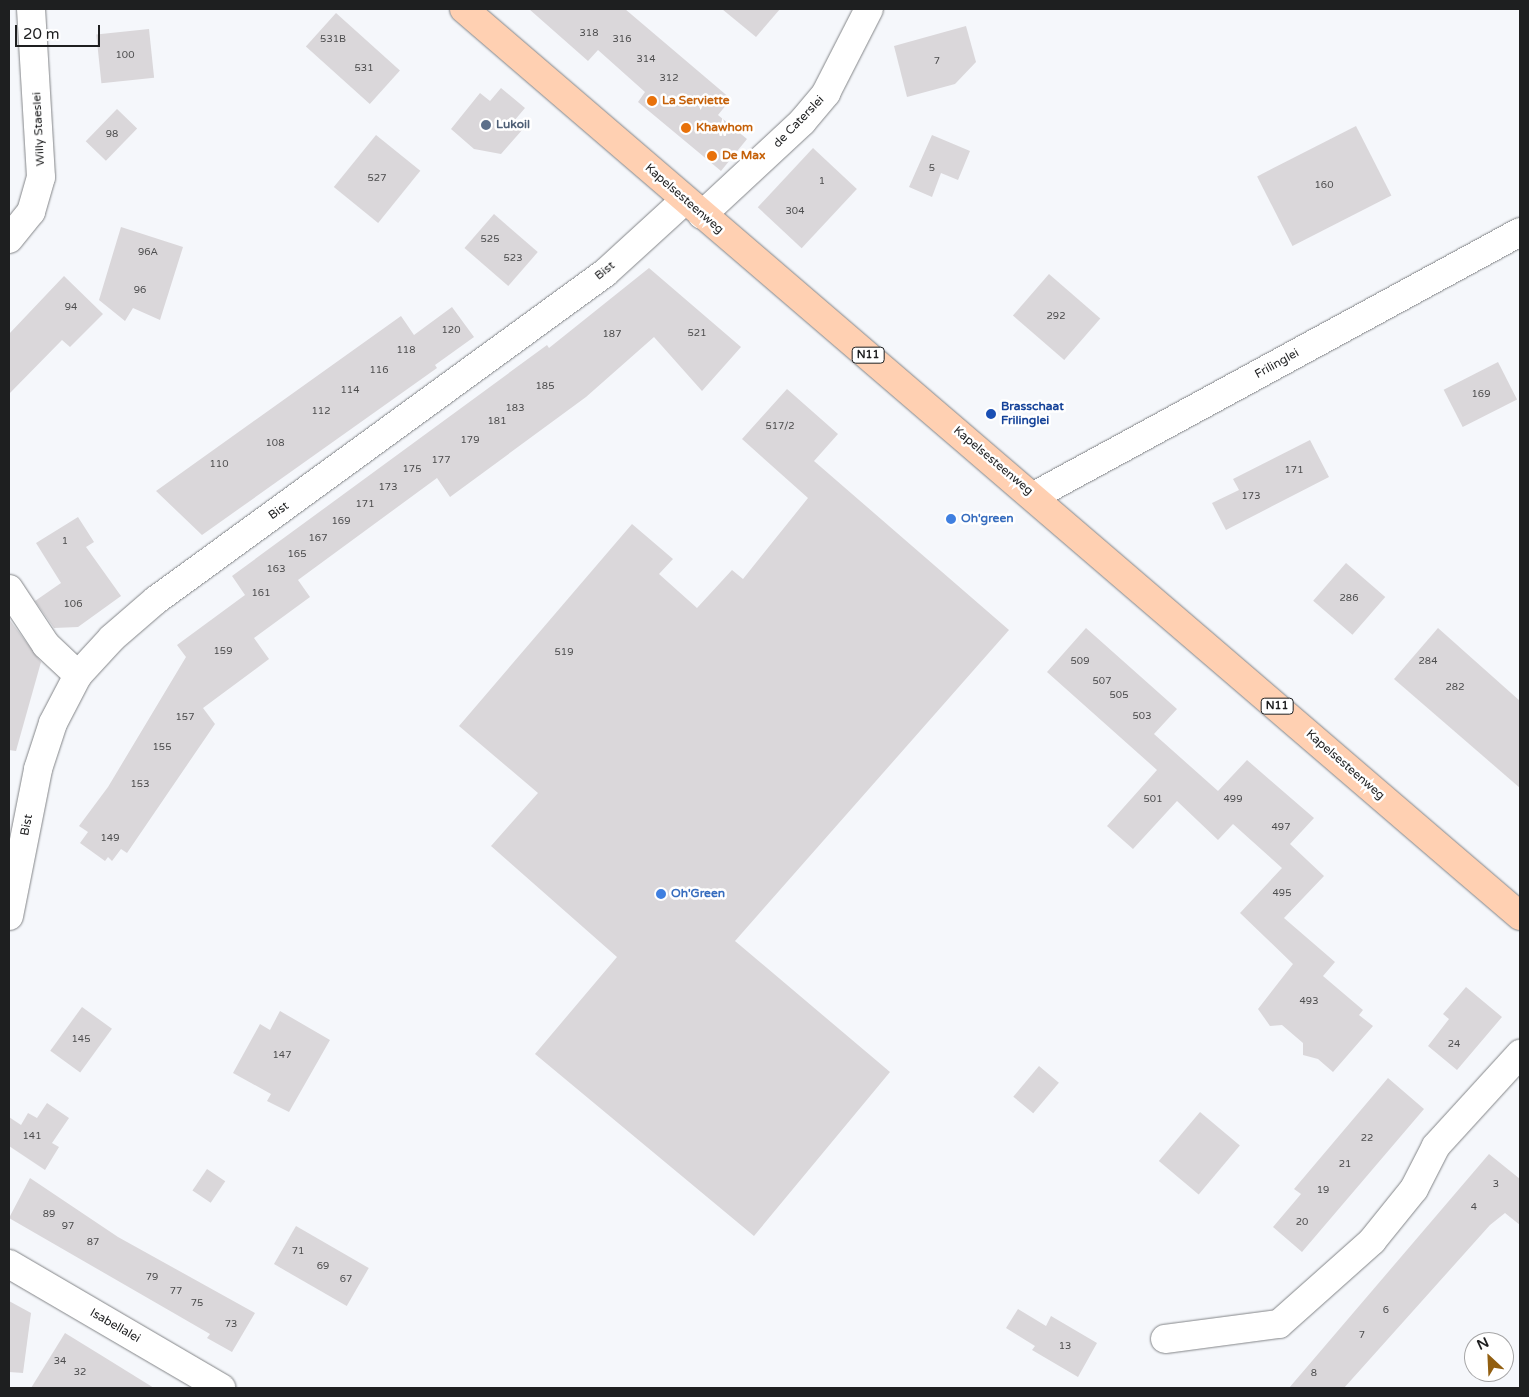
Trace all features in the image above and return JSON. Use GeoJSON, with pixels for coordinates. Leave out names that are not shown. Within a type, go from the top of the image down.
{"type":"FeatureCollection","features":[{"type":"Feature","properties":{"kind":"main road","name":"Kapelsesteenweg"},"geometry":{"type":"LineString","coordinates":[[465,9],[693,207],[1034,496],[1520,916]]}},
{"type":"Feature","properties":{"kind":"street","name":"Willy Staeslei"},"geometry":{"type":"LineString","coordinates":[[9,239],[31,212],[42,177],[31,9]]}},
{"type":"Feature","properties":{"kind":"street","name":"de Caterslei"},"geometry":{"type":"LineString","coordinates":[[693,207],[802,122],[826,93],[869,9]]}},
{"type":"Feature","properties":{"kind":"street","name":"Bist"},"geometry":{"type":"LineString","coordinates":[[9,916],[38,770],[53,723],[78,675],[156,600],[693,207]]}},
{"type":"Feature","properties":{"kind":"street","name":"Frilinglei"},"geometry":{"type":"LineString","coordinates":[[1034,496],[1520,232]]}},
{"type":"Feature","properties":{"kind":"street"},"geometry":{"type":"LineString","coordinates":[[9,589],[46,645],[78,675]]}},
{"type":"Feature","properties":{"kind":"street"},"geometry":{"type":"LineString","coordinates":[[1165,1340],[1279,1324],[1372,1241],[1414,1189],[1436,1146],[1520,1054]]}},
{"type":"Feature","properties":{"kind":"street","name":"Isabellalei"},"geometry":{"type":"LineString","coordinates":[[9,1264],[221,1388]]}},
{"type":"Feature","properties":{"kind":"building"},"geometry":{"type":"Polygon","coordinates":[[[529,9],[625,9],[731,99],[718,115],[747,139],[721,171],[638,102],[645,92],[598,50],[588,61],[529,9]]]}},
{"type":"Feature","properties":{"kind":"building"},"geometry":{"type":"Polygon","coordinates":[[[722,9],[780,9],[756,37],[722,9]]]}},
{"type":"Feature","properties":{"kind":"building"},"geometry":{"type":"Polygon","coordinates":[[[336,13],[400,71],[370,104],[306,46],[336,13]]]}},
{"type":"Feature","properties":{"kind":"building"},"geometry":{"type":"Polygon","coordinates":[[[966,26],[976,62],[955,84],[907,97],[894,46],[966,26]]]}},
{"type":"Feature","properties":{"kind":"building"},"geometry":{"type":"Polygon","coordinates":[[[149,29],[154,78],[101,83],[96,35],[149,29]]]}},
{"type":"Feature","properties":{"kind":"building","name":"Lukoil"},"geometry":{"type":"Polygon","coordinates":[[[501,88],[525,108],[514,121],[523,129],[501,154],[474,149],[451,129],[480,93],[490,101],[501,88]]]}},
{"type":"Feature","properties":{"kind":"building"},"geometry":{"type":"Polygon","coordinates":[[[117,109],[137,128],[106,161],[86,141],[117,109]]]}},
{"type":"Feature","properties":{"kind":"building"},"geometry":{"type":"Polygon","coordinates":[[[1356,126],[1391,195],[1293,246],[1257,176],[1356,126]]]}},
{"type":"Feature","properties":{"kind":"building"},"geometry":{"type":"Polygon","coordinates":[[[376,135],[420,171],[378,223],[334,187],[376,135]]]}},
{"type":"Feature","properties":{"kind":"building"},"geometry":{"type":"Polygon","coordinates":[[[932,135],[970,151],[958,180],[941,173],[932,197],[909,187],[932,135]]]}},
{"type":"Feature","properties":{"kind":"building"},"geometry":{"type":"Polygon","coordinates":[[[813,148],[857,189],[802,248],[758,207],[813,148]]]}},
{"type":"Feature","properties":{"kind":"building"},"geometry":{"type":"Polygon","coordinates":[[[494,214],[538,252],[508,286],[464,248],[494,214]]]}},
{"type":"Feature","properties":{"kind":"building"},"geometry":{"type":"Polygon","coordinates":[[[121,227],[183,247],[160,320],[133,308],[125,321],[99,300],[121,227]]]}},
{"type":"Feature","properties":{"kind":"building"},"geometry":{"type":"Polygon","coordinates":[[[649,268],[741,347],[702,391],[654,337],[586,397],[450,497],[437,478],[298,580],[310,597],[254,638],[269,659],[203,708],[215,724],[127,853],[121,849],[112,861],[108,857],[105,861],[80,843],[88,832],[79,826],[108,787],[186,657],[177,645],[245,595],[232,576],[547,345],[549,348],[649,268]]]}},
{"type":"Feature","properties":{"kind":"building"},"geometry":{"type":"Polygon","coordinates":[[[1049,274],[1100,319],[1064,360],[1013,316],[1049,274]]]}},
{"type":"Feature","properties":{"kind":"building"},"geometry":{"type":"Polygon","coordinates":[[[64,276],[103,314],[70,347],[62,340],[9,394],[9,334],[64,276]]]}},
{"type":"Feature","properties":{"kind":"building"},"geometry":{"type":"Polygon","coordinates":[[[452,307],[474,337],[435,365],[437,368],[202,535],[156,491],[401,316],[414,335],[452,307]]]}},
{"type":"Feature","properties":{"kind":"building"},"geometry":{"type":"Polygon","coordinates":[[[1498,362],[1517,399],[1463,427],[1444,390],[1498,362]]]}},
{"type":"Feature","properties":{"kind":"building","name":"Oh'Green"},"geometry":{"type":"Polygon","coordinates":[[[787,389],[838,434],[814,461],[1009,630],[735,941],[890,1072],[754,1236],[535,1054],[617,957],[491,846],[538,793],[459,726],[632,524],[673,559],[659,574],[697,608],[732,570],[743,579],[808,498],[742,439],[787,389]]]}},
{"type":"Feature","properties":{"kind":"building"},"geometry":{"type":"Polygon","coordinates":[[[1310,440],[1329,477],[1226,530],[1212,503],[1239,490],[1233,479],[1310,440]]]}},
{"type":"Feature","properties":{"kind":"building"},"geometry":{"type":"Polygon","coordinates":[[[78,517],[94,542],[86,547],[121,596],[78,627],[54,628],[35,601],[61,583],[36,543],[78,517]]]}},
{"type":"Feature","properties":{"kind":"building"},"geometry":{"type":"Polygon","coordinates":[[[1346,563],[1385,597],[1352,635],[1313,601],[1346,563]]]}},
{"type":"Feature","properties":{"kind":"building"},"geometry":{"type":"Polygon","coordinates":[[[9,619],[41,662],[16,751],[9,750],[9,619]]]}},
{"type":"Feature","properties":{"kind":"building"},"geometry":{"type":"Polygon","coordinates":[[[1086,628],[1177,709],[1154,734],[1218,791],[1247,760],[1314,818],[1290,844],[1324,876],[1284,918],[1335,962],[1323,976],[1363,1010],[1359,1015],[1373,1026],[1333,1072],[1318,1059],[1303,1055],[1303,1043],[1282,1025],[1270,1026],[1258,1009],[1293,964],[1240,913],[1282,868],[1233,824],[1218,840],[1177,801],[1133,849],[1107,826],[1157,770],[1047,672],[1086,628]]]}},
{"type":"Feature","properties":{"kind":"building"},"geometry":{"type":"Polygon","coordinates":[[[1438,628],[1520,701],[1520,788],[1394,679],[1438,628]]]}},
{"type":"Feature","properties":{"kind":"building"},"geometry":{"type":"Polygon","coordinates":[[[1466,987],[1502,1017],[1457,1070],[1428,1046],[1449,1019],[1443,1014],[1466,987]]]}},
{"type":"Feature","properties":{"kind":"building"},"geometry":{"type":"Polygon","coordinates":[[[82,1007],[112,1029],[80,1072],[50,1051],[82,1007]]]}},
{"type":"Feature","properties":{"kind":"building"},"geometry":{"type":"Polygon","coordinates":[[[280,1011],[330,1040],[289,1112],[267,1101],[271,1094],[233,1073],[260,1024],[270,1030],[280,1011]]]}},
{"type":"Feature","properties":{"kind":"building"},"geometry":{"type":"Polygon","coordinates":[[[1039,1066],[1059,1083],[1033,1113],[1013,1097],[1039,1066]]]}},
{"type":"Feature","properties":{"kind":"building"},"geometry":{"type":"Polygon","coordinates":[[[1388,1078],[1424,1109],[1302,1252],[1273,1227],[1301,1194],[1294,1189],[1388,1078]]]}},
{"type":"Feature","properties":{"kind":"building"},"geometry":{"type":"Polygon","coordinates":[[[47,1103],[69,1118],[52,1143],[59,1147],[45,1170],[9,1146],[9,1117],[21,1125],[28,1113],[37,1118],[47,1103]]]}},
{"type":"Feature","properties":{"kind":"building"},"geometry":{"type":"Polygon","coordinates":[[[1200,1112],[1240,1145],[1199,1194],[1159,1161],[1200,1112]]]}},
{"type":"Feature","properties":{"kind":"building"},"geometry":{"type":"Polygon","coordinates":[[[1489,1154],[1520,1179],[1520,1225],[1505,1213],[1490,1225],[1344,1388],[1289,1388],[1489,1154]]]}},
{"type":"Feature","properties":{"kind":"building"},"geometry":{"type":"Polygon","coordinates":[[[207,1169],[225,1181],[211,1203],[192,1191],[207,1169]]]}},
{"type":"Feature","properties":{"kind":"building"},"geometry":{"type":"Polygon","coordinates":[[[30,1178],[118,1237],[255,1313],[232,1352],[207,1338],[210,1334],[9,1218],[30,1178]]]}},
{"type":"Feature","properties":{"kind":"building"},"geometry":{"type":"Polygon","coordinates":[[[296,1226],[369,1268],[347,1306],[274,1264],[296,1226]]]}},
{"type":"Feature","properties":{"kind":"building"},"geometry":{"type":"Polygon","coordinates":[[[9,1301],[31,1313],[23,1373],[9,1372],[9,1301]]]}},
{"type":"Feature","properties":{"kind":"building"},"geometry":{"type":"Polygon","coordinates":[[[1018,1309],[1046,1326],[1051,1316],[1097,1343],[1078,1377],[1032,1350],[1035,1346],[1006,1328],[1018,1309]]]}},
{"type":"Feature","properties":{"kind":"building"},"geometry":{"type":"Polygon","coordinates":[[[65,1333],[104,1357],[154,1388],[31,1388],[65,1333]]]}},
{"type":"Feature","properties":{"kind":"place","name":"La Serviette"},"geometry":{"type":"Point","coordinates":[652,101]}},
{"type":"Feature","properties":{"kind":"place","name":"Lukoil"},"geometry":{"type":"Point","coordinates":[486,125]}},
{"type":"Feature","properties":{"kind":"place","name":"Khawhom"},"geometry":{"type":"Point","coordinates":[686,128]}},
{"type":"Feature","properties":{"kind":"place","name":"De Max"},"geometry":{"type":"Point","coordinates":[712,156]}},
{"type":"Feature","properties":{"kind":"place","name":"Brasschaat Frilinglei"},"geometry":{"type":"Point","coordinates":[991,414]}},
{"type":"Feature","properties":{"kind":"place","name":"Oh'green"},"geometry":{"type":"Point","coordinates":[951,519]}},
{"type":"Feature","properties":{"kind":"place","name":"Oh'Green"},"geometry":{"type":"Point","coordinates":[661,894]}}]}
